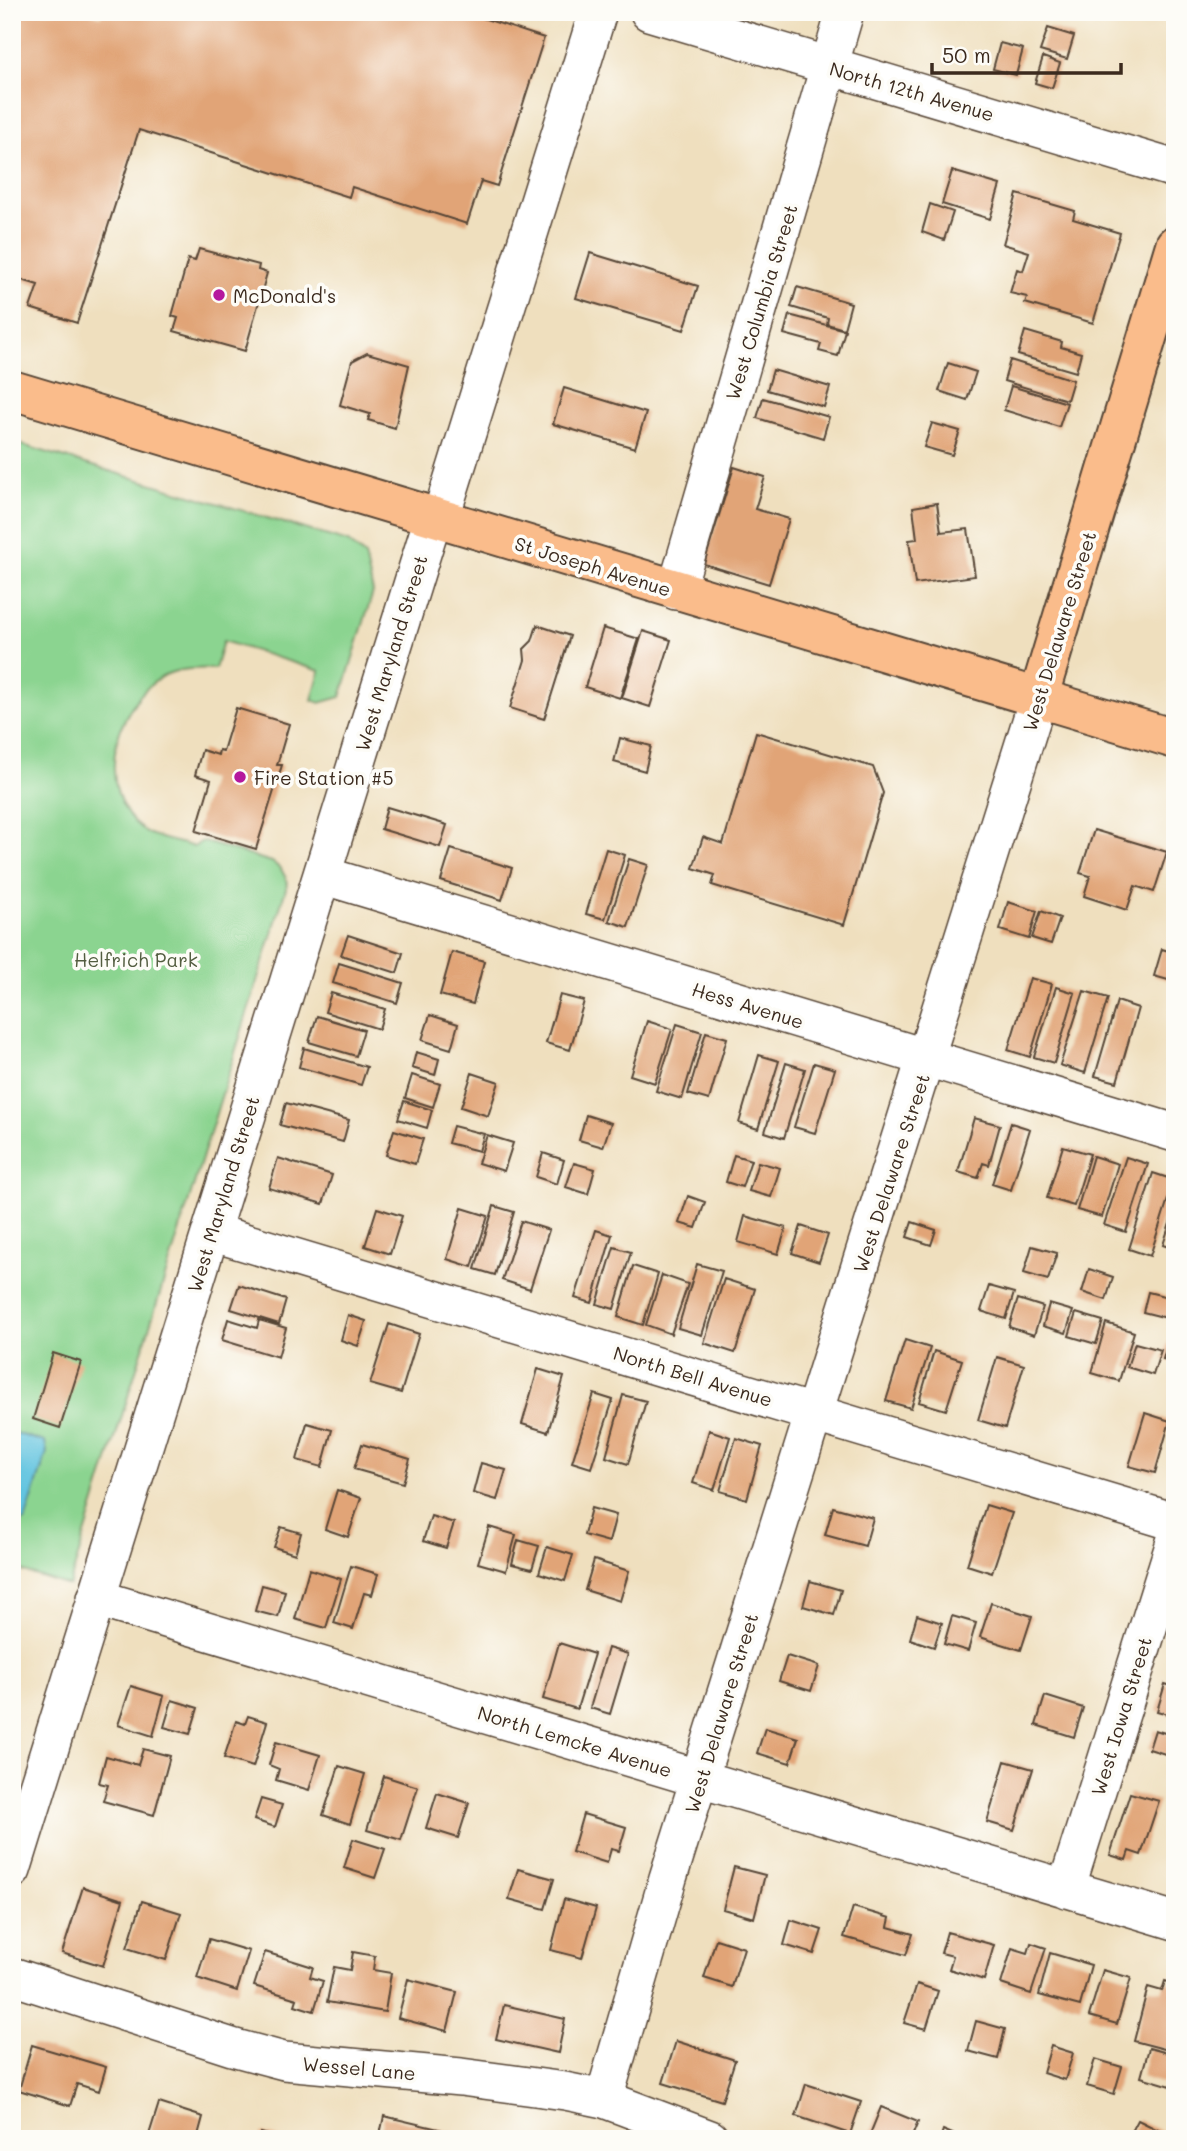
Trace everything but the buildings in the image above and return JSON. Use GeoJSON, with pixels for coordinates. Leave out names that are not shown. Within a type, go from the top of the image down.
{"type":"FeatureCollection","features":[{"type":"Feature","properties":{"kind":"main road","name":"West Delaware Street"},"geometry":{"type":"LineString","coordinates":[[1038,699],[1175,245]]}},
{"type":"Feature","properties":{"kind":"main road","name":"St Joseph Avenue"},"geometry":{"type":"LineString","coordinates":[[12,390],[1175,739]]}},
{"type":"Feature","properties":{"kind":"street","name":"West Maryland Street"},"geometry":{"type":"LineString","coordinates":[[12,1870],[322,875],[598,12]]}},
{"type":"Feature","properties":{"kind":"street","name":"North 12th Avenue"},"geometry":{"type":"LineString","coordinates":[[649,12],[1175,169]]}},
{"type":"Feature","properties":{"kind":"street","name":"West Columbia Street"},"geometry":{"type":"LineString","coordinates":[[676,591],[718,441],[785,227],[845,12]]}},
{"type":"Feature","properties":{"kind":"street","name":"West Delaware Street"},"geometry":{"type":"LineString","coordinates":[[604,2099],[701,1779],[928,1059],[1038,699]]}},
{"type":"Feature","properties":{"kind":"street","name":"Hess Avenue"},"geometry":{"type":"LineString","coordinates":[[322,875],[1175,1133]]}},
{"type":"Feature","properties":{"kind":"street","name":"North Bell Avenue"},"geometry":{"type":"LineString","coordinates":[[211,1232],[1175,1522]]}},
{"type":"Feature","properties":{"kind":"street","name":"West Iowa Street"},"geometry":{"type":"LineString","coordinates":[[1066,1889],[1175,1542]]}},
{"type":"Feature","properties":{"kind":"street","name":"North Lemcke Avenue"},"geometry":{"type":"LineString","coordinates":[[96,1598],[1175,1921]]}},
{"type":"Feature","properties":{"kind":"street","name":"Wessel Lane"},"geometry":{"type":"LineString","coordinates":[[12,1976],[219,2043],[284,2061],[461,2077],[604,2099],[710,2139]]}},
{"type":"Feature","properties":{"kind":"green space","name":"Helfrich Park"},"geometry":{"type":"Polygon","coordinates":[[[12,442],[348,542],[365,556],[373,592],[341,697],[320,703],[312,700],[320,671],[223,641],[215,669],[181,670],[162,677],[145,690],[131,707],[121,728],[115,750],[114,772],[118,794],[127,814],[143,830],[160,838],[194,847],[202,841],[272,862],[281,869],[288,882],[69,1586],[12,1568],[12,442]]]}},
{"type":"Feature","properties":{"kind":"water"},"geometry":{"type":"Polygon","coordinates":[[[12,1432],[45,1442],[47,1452],[25,1521],[12,1522],[12,1432]]]}},
{"type":"Feature","properties":{"kind":"place","name":"McDonald's"},"geometry":{"type":"Point","coordinates":[219,295]}},
{"type":"Feature","properties":{"kind":"place","name":"Fire Station #5"},"geometry":{"type":"Point","coordinates":[240,777]}}]}
